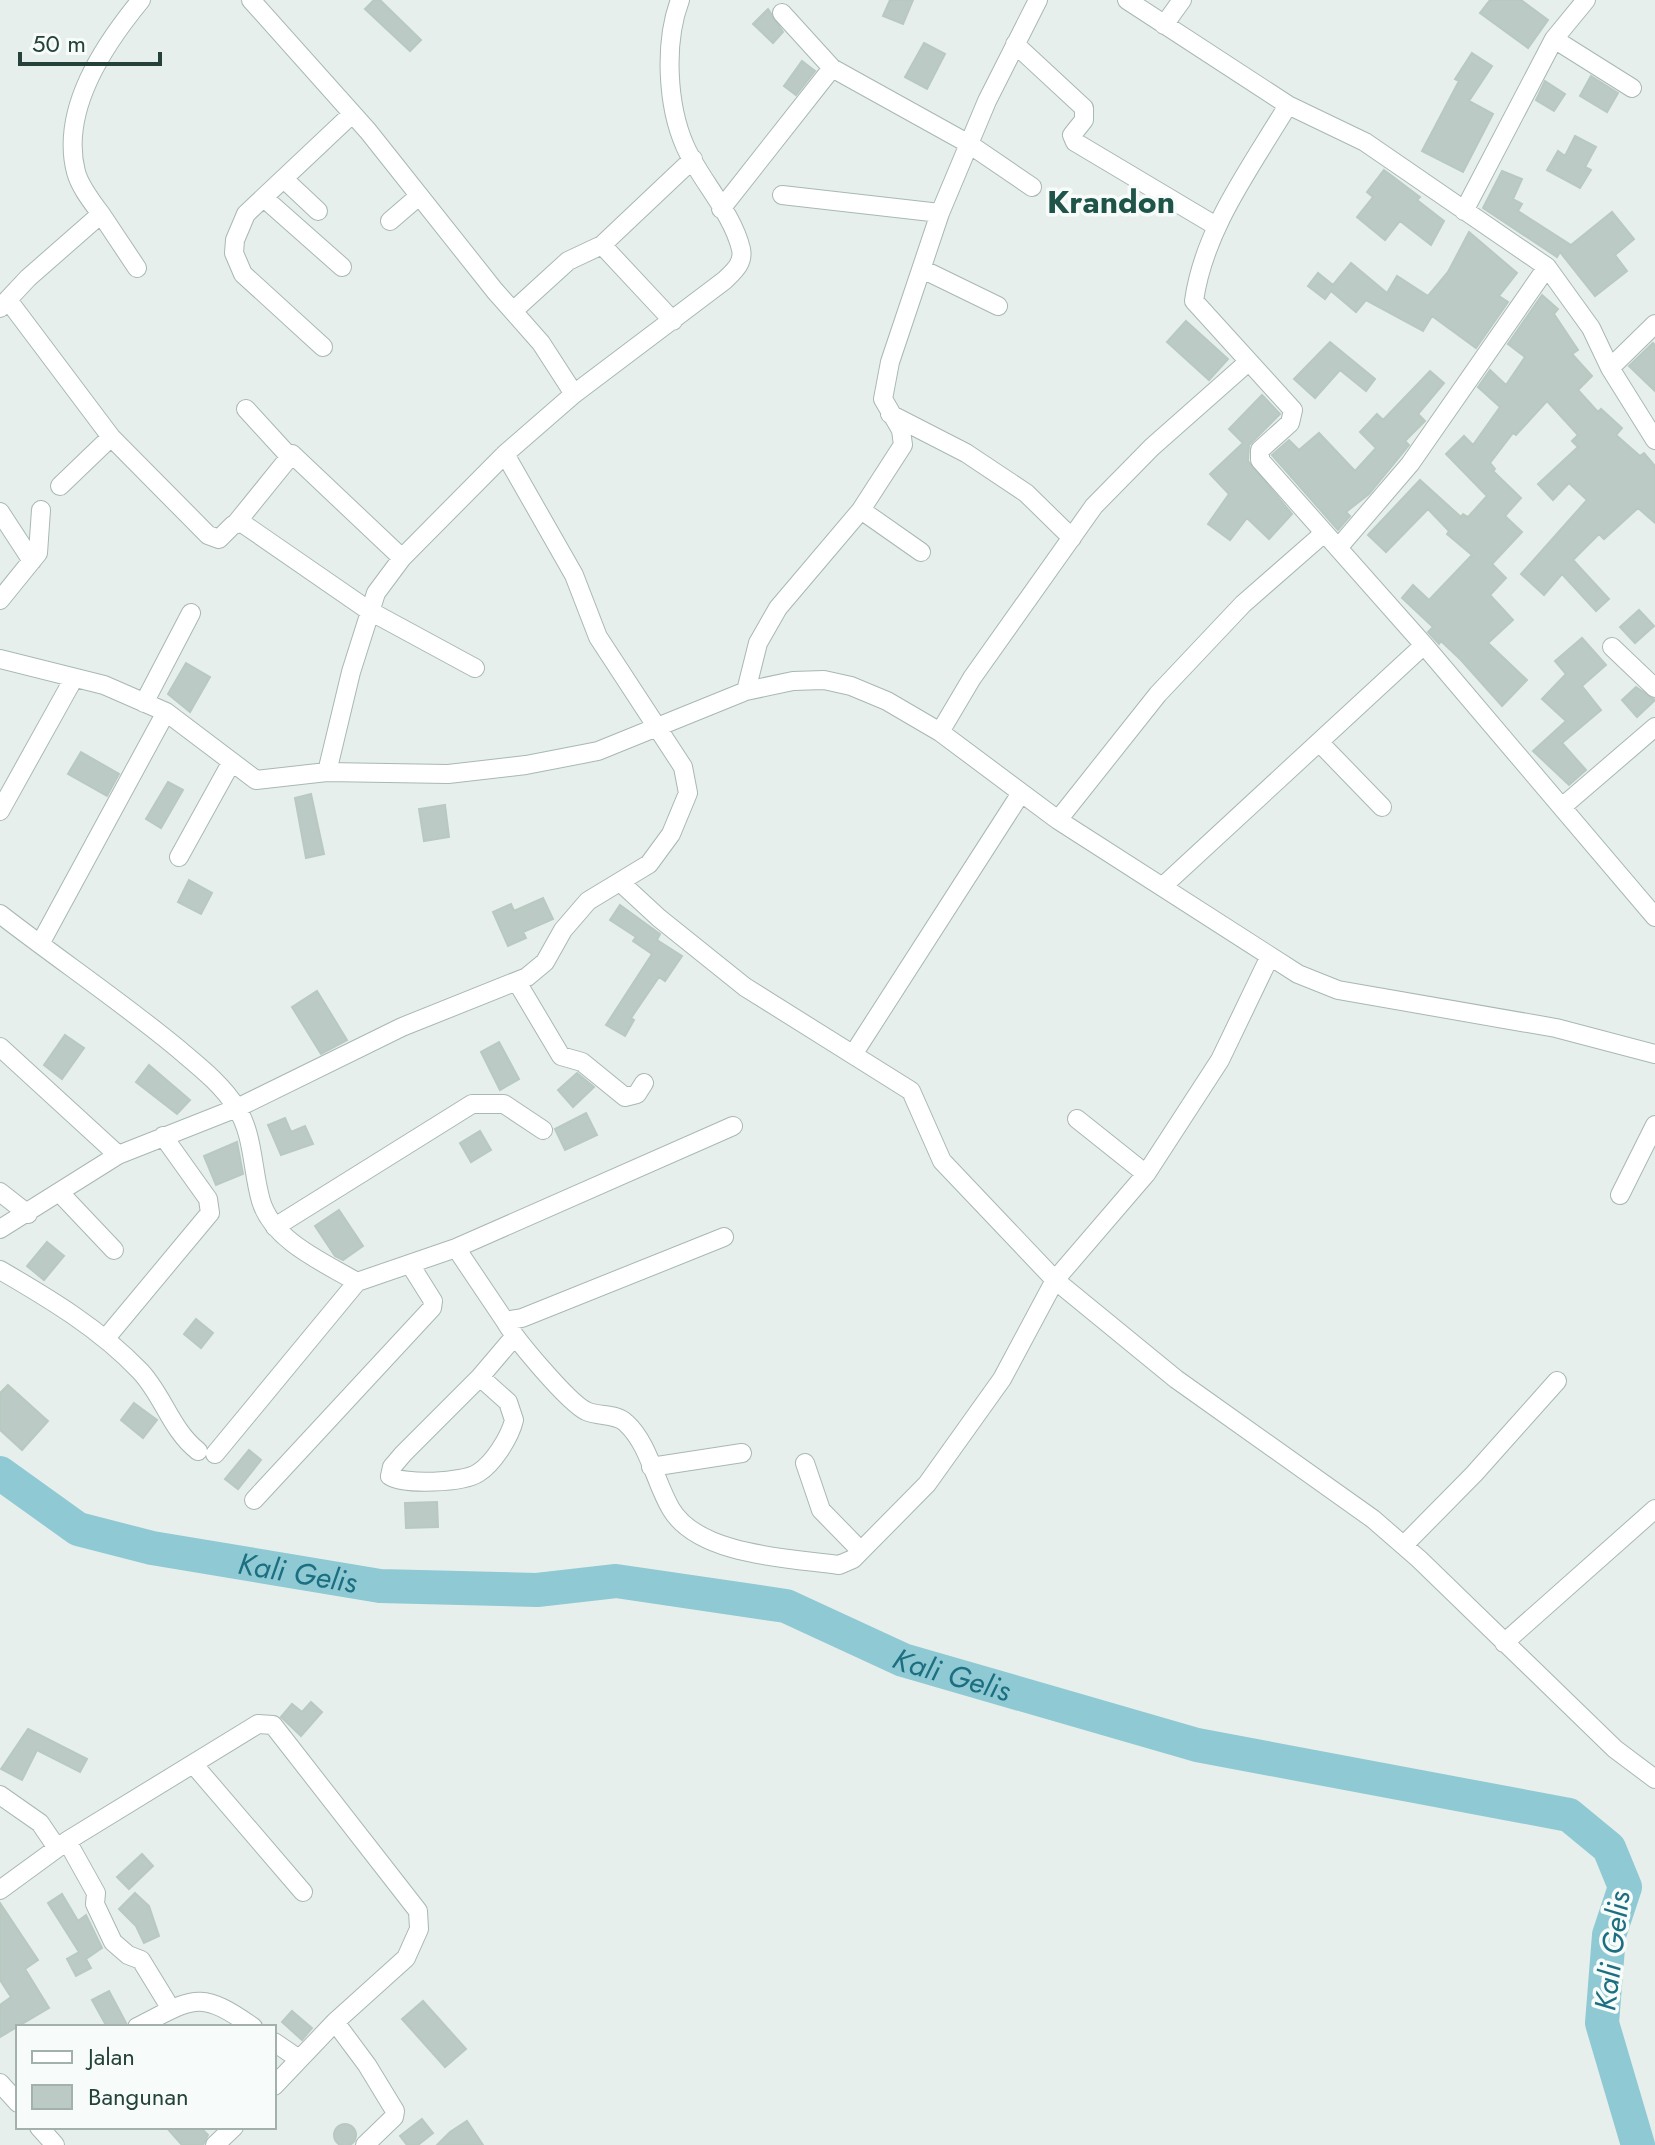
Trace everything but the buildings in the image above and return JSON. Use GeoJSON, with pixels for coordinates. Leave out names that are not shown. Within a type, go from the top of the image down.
{"type":"FeatureCollection","features":[{"type":"Feature","properties":{"kind":"street"},"geometry":{"type":"LineString","coordinates":[[137,268],[76,172],[72,130],[88,83],[112,36],[141,0]]}},
{"type":"Feature","properties":{"kind":"street"},"geometry":{"type":"LineString","coordinates":[[251,0],[352,114],[541,343],[574,394]]}},
{"type":"Feature","properties":{"kind":"street"},"geometry":{"type":"LineString","coordinates":[[327,772],[368,610],[402,558],[505,454],[598,373],[631,354],[738,267],[741,248],[684,144],[670,76],[680,0]]}},
{"type":"Feature","properties":{"kind":"street"},"geometry":{"type":"LineString","coordinates":[[746,691],[758,643],[778,608],[861,510],[903,445],[901,430],[888,413],[883,399],[890,362],[940,213],[1015,44],[1038,0]]}},
{"type":"Feature","properties":{"kind":"street"},"geometry":{"type":"LineString","coordinates":[[1127,0],[1288,105],[1365,142],[1547,267],[1591,328],[1610,368],[1655,440]]}},
{"type":"Feature","properties":{"kind":"street"},"geometry":{"type":"LineString","coordinates":[[1164,25],[1182,0]]}},
{"type":"Feature","properties":{"kind":"street"},"geometry":{"type":"LineString","coordinates":[[1464,211],[1554,39],[1586,0]]}},
{"type":"Feature","properties":{"kind":"street"},"geometry":{"type":"LineString","coordinates":[[782,13],[832,68],[969,144],[1032,187]]}},
{"type":"Feature","properties":{"kind":"street"},"geometry":{"type":"LineString","coordinates":[[1554,39],[1632,88]]}},
{"type":"Feature","properties":{"kind":"street"},"geometry":{"type":"LineString","coordinates":[[1015,44],[1084,108],[1084,120],[1072,135],[1075,142],[1216,226]]}},
{"type":"Feature","properties":{"kind":"street"},"geometry":{"type":"LineString","coordinates":[[721,209],[832,68]]}},
{"type":"Feature","properties":{"kind":"street"},"geometry":{"type":"LineString","coordinates":[[1288,105],[1216,226],[1197,278],[1194,301],[1247,363],[1293,410],[1290,423],[1260,450],[1260,460],[1424,645],[1655,917]]}},
{"type":"Feature","properties":{"kind":"street"},"geometry":{"type":"LineString","coordinates":[[323,347],[243,274],[234,253],[246,214],[352,114]]}},
{"type":"Feature","properties":{"kind":"street"},"geometry":{"type":"LineString","coordinates":[[513,311],[568,261],[602,245],[693,159]]}},
{"type":"Feature","properties":{"kind":"street"},"geometry":{"type":"LineString","coordinates":[[285,180],[318,211]]}},
{"type":"Feature","properties":{"kind":"street"},"geometry":{"type":"LineString","coordinates":[[782,195],[940,213]]}},
{"type":"Feature","properties":{"kind":"street"},"geometry":{"type":"LineString","coordinates":[[390,221],[419,196]]}},
{"type":"Feature","properties":{"kind":"street"},"geometry":{"type":"LineString","coordinates":[[264,198],[342,267]]}},
{"type":"Feature","properties":{"kind":"street"},"geometry":{"type":"LineString","coordinates":[[101,214],[28,278],[4,304],[111,437],[208,535],[219,539],[237,522],[289,456]]}},
{"type":"Feature","properties":{"kind":"street"},"geometry":{"type":"LineString","coordinates":[[602,245],[673,321]]}},
{"type":"Feature","properties":{"kind":"street"},"geometry":{"type":"LineString","coordinates":[[1338,548],[1410,464],[1547,267]]}},
{"type":"Feature","properties":{"kind":"street"},"geometry":{"type":"LineString","coordinates":[[922,269],[998,306]]}},
{"type":"Feature","properties":{"kind":"street"},"geometry":{"type":"LineString","coordinates":[[1610,368],[1655,324]]}},
{"type":"Feature","properties":{"kind":"street"},"geometry":{"type":"LineString","coordinates":[[940,732],[972,678],[1094,506],[1131,468],[1247,363]]}},
{"type":"Feature","properties":{"kind":"street"},"geometry":{"type":"LineString","coordinates":[[246,409],[289,456],[295,456],[402,558]]}},
{"type":"Feature","properties":{"kind":"street"},"geometry":{"type":"LineString","coordinates":[[888,413],[1003,477],[1026,493],[1072,538]]}},
{"type":"Feature","properties":{"kind":"street"},"geometry":{"type":"LineString","coordinates":[[60,486],[111,437]]}},
{"type":"Feature","properties":{"kind":"street"},"geometry":{"type":"LineString","coordinates":[[0,1229],[118,1155],[237,1108],[402,1027],[517,982],[545,962],[563,930],[588,901],[649,864],[671,834],[688,793],[683,767],[598,637],[574,575],[505,454]]}},
{"type":"Feature","properties":{"kind":"street"},"geometry":{"type":"LineString","coordinates":[[0,600],[40,548],[41,510]]}},
{"type":"Feature","properties":{"kind":"street"},"geometry":{"type":"LineString","coordinates":[[861,510],[921,552]]}},
{"type":"Feature","properties":{"kind":"street"},"geometry":{"type":"LineString","coordinates":[[0,512],[32,561]]}},
{"type":"Feature","properties":{"kind":"street"},"geometry":{"type":"LineString","coordinates":[[237,522],[263,535],[368,610],[475,668]]}},
{"type":"Feature","properties":{"kind":"street"},"geometry":{"type":"LineString","coordinates":[[1058,820],[1158,694],[1243,604],[1323,534]]}},
{"type":"Feature","properties":{"kind":"street"},"geometry":{"type":"LineString","coordinates":[[144,703],[191,613]]}},
{"type":"Feature","properties":{"kind":"street"},"geometry":{"type":"LineString","coordinates":[[1162,887],[1424,645]]}},
{"type":"Feature","properties":{"kind":"street"},"geometry":{"type":"LineString","coordinates":[[1612,647],[1655,688]]}},
{"type":"Feature","properties":{"kind":"street"},"geometry":{"type":"LineString","coordinates":[[0,659],[104,685],[166,712],[256,780],[327,772],[448,774],[526,765],[598,751],[746,691],[793,681],[824,680],[851,686],[887,701],[940,732],[1058,820],[1298,974],[1338,990],[1556,1028],[1655,1054]]}},
{"type":"Feature","properties":{"kind":"street"},"geometry":{"type":"LineString","coordinates":[[0,811],[74,678]]}},
{"type":"Feature","properties":{"kind":"street"},"geometry":{"type":"LineString","coordinates":[[40,944],[166,712]]}},
{"type":"Feature","properties":{"kind":"street"},"geometry":{"type":"LineString","coordinates":[[1562,807],[1655,727]]}},
{"type":"Feature","properties":{"kind":"street"},"geometry":{"type":"LineString","coordinates":[[1319,742],[1382,807]]}},
{"type":"Feature","properties":{"kind":"street"},"geometry":{"type":"LineString","coordinates":[[179,857],[231,763]]}},
{"type":"Feature","properties":{"kind":"street"},"geometry":{"type":"LineString","coordinates":[[854,1053],[1021,793]]}},
{"type":"Feature","properties":{"kind":"street"},"geometry":{"type":"LineString","coordinates":[[620,882],[659,918],[745,987],[911,1091],[942,1161],[1055,1280],[1176,1379],[1404,1545],[1615,1749],[1655,1779]]}},
{"type":"Feature","properties":{"kind":"street"},"geometry":{"type":"LineString","coordinates":[[0,914],[164,1037],[210,1076],[237,1108],[252,1153],[261,1203],[275,1227],[305,1251],[357,1282]]}},
{"type":"Feature","properties":{"kind":"street"},"geometry":{"type":"LineString","coordinates":[[456,1248],[509,1329],[586,1411],[622,1419],[635,1431],[672,1511],[716,1543],[742,1552],[839,1565],[861,1551],[936,1472],[1002,1379],[1055,1280],[1146,1174],[1220,1060],[1270,956]]}},
{"type":"Feature","properties":{"kind":"street"},"geometry":{"type":"LineString","coordinates":[[517,982],[561,1056],[582,1062],[625,1097],[637,1094],[644,1083]]}},
{"type":"Feature","properties":{"kind":"street"},"geometry":{"type":"LineString","coordinates":[[0,1047],[118,1155]]}},
{"type":"Feature","properties":{"kind":"street"},"geometry":{"type":"LineString","coordinates":[[275,1227],[472,1104],[504,1104],[543,1130]]}},
{"type":"Feature","properties":{"kind":"street"},"geometry":{"type":"LineString","coordinates":[[1077,1119],[1146,1174]]}},
{"type":"Feature","properties":{"kind":"street"},"geometry":{"type":"LineString","coordinates":[[1620,1195],[1655,1125]]}},
{"type":"Feature","properties":{"kind":"street"},"geometry":{"type":"LineString","coordinates":[[0,1270],[106,1338],[143,1373],[186,1442],[206,1452],[357,1282],[411,1266],[456,1248],[733,1126]]}},
{"type":"Feature","properties":{"kind":"street"},"geometry":{"type":"LineString","coordinates":[[106,1338],[205,1223],[210,1213],[208,1199],[163,1136]]}},
{"type":"Feature","properties":{"kind":"street"},"geometry":{"type":"LineString","coordinates":[[0,1192],[28,1214]]}},
{"type":"Feature","properties":{"kind":"street"},"geometry":{"type":"LineString","coordinates":[[60,1193],[114,1250]]}},
{"type":"Feature","properties":{"kind":"street"},"geometry":{"type":"LineString","coordinates":[[480,1377],[508,1402],[514,1420],[479,1473],[459,1478],[408,1482],[390,1476],[392,1467],[403,1454],[480,1377],[509,1329],[522,1318],[724,1237]]}},
{"type":"Feature","properties":{"kind":"street"},"geometry":{"type":"LineString","coordinates":[[254,1500],[432,1308],[433,1301],[411,1266]]}},
{"type":"Feature","properties":{"kind":"street"},"geometry":{"type":"LineString","coordinates":[[1404,1545],[1557,1381]]}},
{"type":"Feature","properties":{"kind":"street"},"geometry":{"type":"LineString","coordinates":[[651,1467],[742,1453]]}},
{"type":"Feature","properties":{"kind":"street"},"geometry":{"type":"LineString","coordinates":[[805,1463],[821,1510],[861,1551]]}},
{"type":"Feature","properties":{"kind":"street"},"geometry":{"type":"LineString","coordinates":[[1504,1643],[1655,1509]]}},
{"type":"Feature","properties":{"kind":"street"},"geometry":{"type":"LineString","coordinates":[[0,1890],[62,1845],[258,1724],[265,1722],[273,1725],[418,1911],[419,1929],[406,1958],[335,2022],[276,2084]]}},
{"type":"Feature","properties":{"kind":"street"},"geometry":{"type":"LineString","coordinates":[[194,1765],[303,1892]]}},
{"type":"Feature","properties":{"kind":"street"},"geometry":{"type":"LineString","coordinates":[[0,1795],[40,1823],[62,1845],[96,1893],[95,1904],[113,1942],[144,1963],[171,2009]]}},
{"type":"Feature","properties":{"kind":"street"},"geometry":{"type":"LineString","coordinates":[[141,2025],[171,2009],[199,2000],[221,2004],[250,2025]]}},
{"type":"Feature","properties":{"kind":"street"},"geometry":{"type":"LineString","coordinates":[[335,2022],[367,2065],[395,2111],[394,2117],[365,2145]]}},
{"type":"Feature","properties":{"kind":"street"},"geometry":{"type":"LineString","coordinates":[[276,2043],[299,2059]]}},
{"type":"Feature","properties":{"kind":"street"},"geometry":{"type":"LineString","coordinates":[[0,2083],[16,2100]]}},
{"type":"Feature","properties":{"kind":"street"},"geometry":{"type":"LineString","coordinates":[[41,2129],[55,2145]]}},
{"type":"Feature","properties":{"kind":"street"},"geometry":{"type":"LineString","coordinates":[[215,2145],[232,2129]]}},
{"type":"Feature","properties":{"kind":"waterway","name":"Kali Gelis"},"geometry":{"type":"LineString","coordinates":[[0,1473],[78,1529],[152,1548],[380,1586],[537,1590],[616,1581],[786,1606],[903,1660],[1197,1745],[1569,1815],[1609,1848],[1625,1887],[1609,1935],[1602,2023],[1638,2145]]}},
{"type":"Feature","properties":{"kind":"district","name":"Krandon"},"geometry":{"type":"Point","coordinates":[1111,202]}}]}
